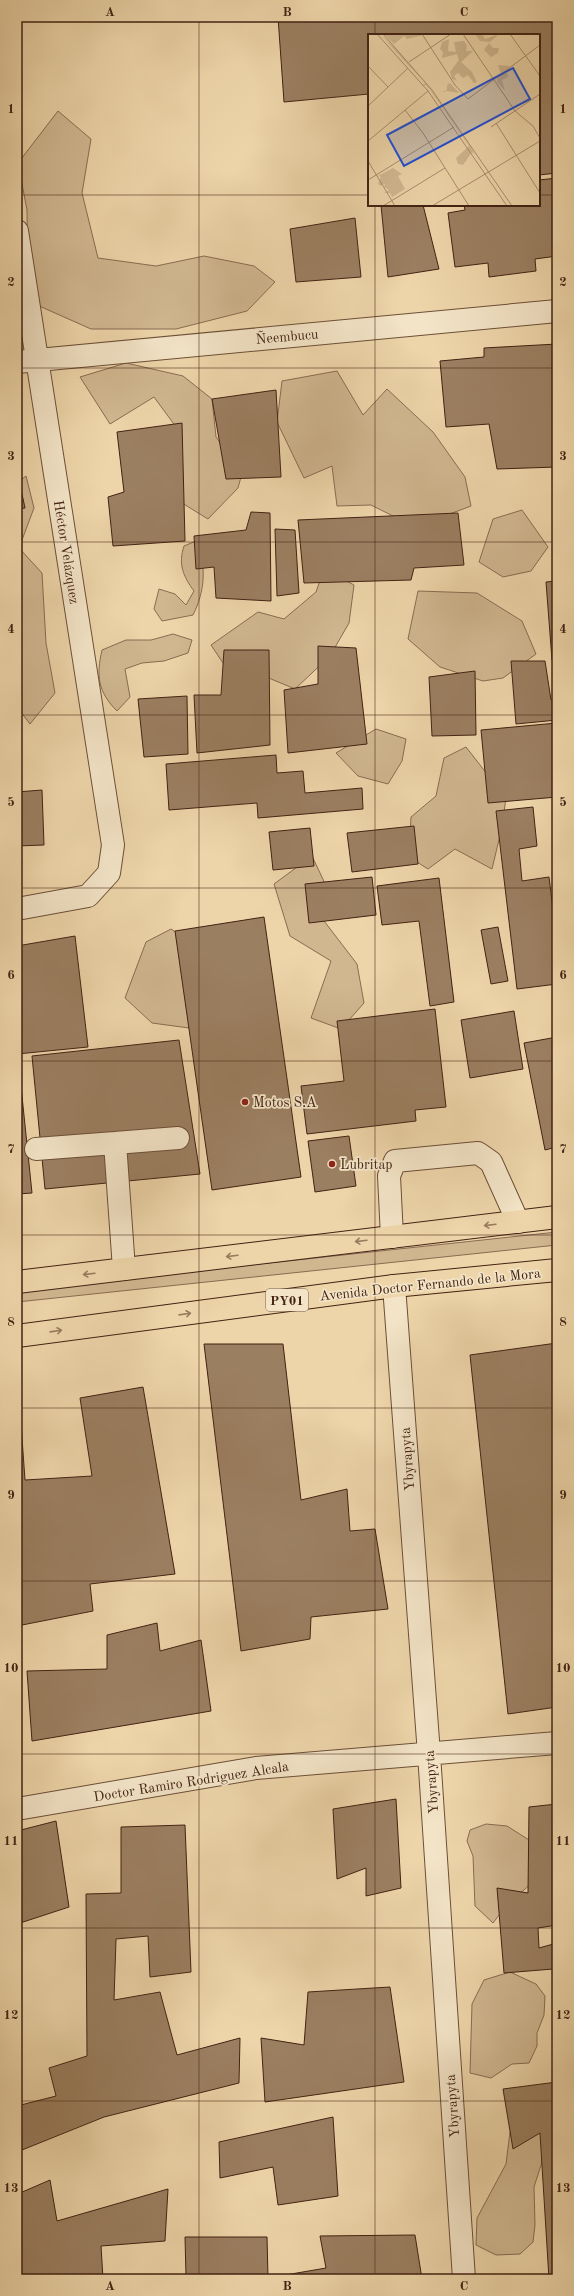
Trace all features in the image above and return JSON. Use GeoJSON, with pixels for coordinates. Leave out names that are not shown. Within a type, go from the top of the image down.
{"type":"FeatureCollection","features":[{"type":"Feature","properties":{"kind":"highway"},"geometry":{"type":"LineString","coordinates":[[17,1282],[557,1217]]}},
{"type":"Feature","properties":{"kind":"highway","name":"Avenida Doctor Fernando de la Mora"},"geometry":{"type":"LineString","coordinates":[[17,1336],[394,1286],[557,1270]]}},
{"type":"Feature","properties":{"kind":"street","name":"Héctor Velázquez"},"geometry":{"type":"LineString","coordinates":[[17,231],[27,361],[113,845],[108,873],[88,896],[17,909]]}},
{"type":"Feature","properties":{"kind":"street","name":"Ñeembucu"},"geometry":{"type":"LineString","coordinates":[[27,361],[557,310]]}},
{"type":"Feature","properties":{"kind":"street"},"geometry":{"type":"LineString","coordinates":[[36,1149],[178,1138]]}},
{"type":"Feature","properties":{"kind":"street"},"geometry":{"type":"LineString","coordinates":[[114,1143],[124,1269]]}},
{"type":"Feature","properties":{"kind":"street"},"geometry":{"type":"LineString","coordinates":[[392,1237],[389,1176],[395,1160],[478,1154],[485,1157],[491,1162],[518,1222]]}},
{"type":"Feature","properties":{"kind":"street","name":"Ybyrapyta"},"geometry":{"type":"LineString","coordinates":[[394,1286],[429,1754],[464,2279]]}},
{"type":"Feature","properties":{"kind":"street","name":"Doctor Ramiro Rodriguez Alcala"},"geometry":{"type":"LineString","coordinates":[[17,1809],[256,1768],[557,1743]]}},
{"type":"Feature","properties":{"kind":"shaded area"},"geometry":{"type":"Polygon","coordinates":[[[58,111],[91,139],[82,193],[98,258],[156,266],[204,256],[254,266],[275,282],[247,311],[176,329],[91,329],[28,301],[27,210],[18,163],[58,111]]]}},
{"type":"Feature","properties":{"kind":"shaded area"},"geometry":{"type":"Polygon","coordinates":[[[126,363],[183,376],[212,399],[216,437],[242,473],[238,488],[208,519],[169,495],[179,431],[154,397],[110,424],[80,377],[126,363]]]}},
{"type":"Feature","properties":{"kind":"shaded area"},"geometry":{"type":"Polygon","coordinates":[[[337,371],[363,415],[387,389],[433,432],[465,477],[471,506],[415,527],[371,505],[337,506],[332,466],[304,478],[277,422],[282,381],[337,371]]]}},
{"type":"Feature","properties":{"kind":"shaded area"},"geometry":{"type":"Polygon","coordinates":[[[26,476],[34,508],[19,548],[42,573],[46,643],[55,693],[30,724],[17,707],[17,483],[26,476]]]}},
{"type":"Feature","properties":{"kind":"shaded area"},"geometry":{"type":"Polygon","coordinates":[[[522,510],[548,547],[531,571],[503,577],[479,562],[493,519],[522,510]]]}},
{"type":"Feature","properties":{"kind":"shaded area"},"geometry":{"type":"Polygon","coordinates":[[[196,541],[200,550],[203,569],[202,588],[197,606],[193,615],[162,621],[154,609],[159,589],[175,594],[186,605],[194,591],[184,575],[181,559],[184,546],[196,541]]]}},
{"type":"Feature","properties":{"kind":"shaded area"},"geometry":{"type":"Polygon","coordinates":[[[324,569],[354,585],[349,623],[330,656],[295,689],[264,676],[229,672],[211,645],[258,612],[284,619],[316,592],[324,569]]]}},
{"type":"Feature","properties":{"kind":"shaded area"},"geometry":{"type":"Polygon","coordinates":[[[418,591],[477,593],[522,621],[536,654],[503,678],[483,681],[440,667],[408,639],[418,591]]]}},
{"type":"Feature","properties":{"kind":"shaded area"},"geometry":{"type":"Polygon","coordinates":[[[173,634],[192,640],[188,653],[164,661],[142,663],[125,669],[130,697],[117,711],[106,697],[100,683],[99,668],[102,650],[126,640],[151,640],[173,634]]]}},
{"type":"Feature","properties":{"kind":"shaded area"},"geometry":{"type":"Polygon","coordinates":[[[376,729],[406,739],[402,761],[388,784],[358,776],[336,753],[376,729]]]}},
{"type":"Feature","properties":{"kind":"shaded area"},"geometry":{"type":"Polygon","coordinates":[[[466,747],[491,779],[507,790],[502,827],[492,869],[455,849],[428,869],[409,857],[411,817],[436,796],[444,758],[466,747]]]}},
{"type":"Feature","properties":{"kind":"shaded area"},"geometry":{"type":"Polygon","coordinates":[[[17,831],[22,863],[17,888],[17,831]]]}},
{"type":"Feature","properties":{"kind":"shaded area"},"geometry":{"type":"Polygon","coordinates":[[[312,856],[329,892],[321,917],[357,964],[364,1003],[341,1029],[311,1018],[331,961],[290,936],[274,884],[312,856]]]}},
{"type":"Feature","properties":{"kind":"shaded area"},"geometry":{"type":"Polygon","coordinates":[[[171,929],[207,952],[189,1028],[152,1023],[125,998],[146,942],[171,929]]]}},
{"type":"Feature","properties":{"kind":"shaded area"},"geometry":{"type":"Polygon","coordinates":[[[557,1232],[557,1245],[17,1302],[17,1290],[557,1232]]]}},
{"type":"Feature","properties":{"kind":"shaded area"},"geometry":{"type":"Polygon","coordinates":[[[486,1824],[507,1826],[529,1840],[534,1881],[506,1906],[493,1923],[475,1906],[473,1856],[467,1841],[470,1830],[486,1824]]]}},
{"type":"Feature","properties":{"kind":"shaded area"},"geometry":{"type":"Polygon","coordinates":[[[510,1972],[536,1984],[545,1996],[544,2015],[537,2033],[537,2046],[529,2063],[512,2064],[491,2078],[470,2073],[472,2004],[484,1980],[510,1972]]]}},
{"type":"Feature","properties":{"kind":"shaded area"},"geometry":{"type":"Polygon","coordinates":[[[522,2115],[547,2132],[542,2162],[534,2187],[535,2225],[533,2242],[520,2254],[496,2255],[476,2245],[477,2218],[506,2164],[510,2132],[522,2115]]]}},
{"type":"Feature","properties":{"kind":"building"},"geometry":{"type":"Polygon","coordinates":[[[278,17],[557,17],[557,173],[540,175],[540,34],[368,34],[368,94],[284,102],[278,17]]]}},
{"type":"Feature","properties":{"kind":"building"},"geometry":{"type":"Polygon","coordinates":[[[557,178],[557,256],[535,259],[536,271],[489,277],[488,263],[455,267],[448,213],[465,210],[464,206],[540,206],[540,180],[557,178]]]}},
{"type":"Feature","properties":{"kind":"building"},"geometry":{"type":"Polygon","coordinates":[[[381,206],[423,206],[439,269],[388,277],[381,206]]]}},
{"type":"Feature","properties":{"kind":"building"},"geometry":{"type":"Polygon","coordinates":[[[355,218],[361,277],[296,282],[290,229],[355,218]]]}},
{"type":"Feature","properties":{"kind":"building"},"geometry":{"type":"Polygon","coordinates":[[[557,344],[557,467],[497,469],[489,424],[446,427],[440,361],[484,357],[484,348],[557,344]]]}},
{"type":"Feature","properties":{"kind":"building"},"geometry":{"type":"Polygon","coordinates":[[[276,390],[281,477],[226,479],[212,399],[276,390]]]}},
{"type":"Feature","properties":{"kind":"building"},"geometry":{"type":"Polygon","coordinates":[[[182,423],[185,541],[113,546],[108,497],[124,492],[117,432],[182,423]]]}},
{"type":"Feature","properties":{"kind":"building"},"geometry":{"type":"Polygon","coordinates":[[[17,471],[25,508],[17,509],[17,471]]]}},
{"type":"Feature","properties":{"kind":"building"},"geometry":{"type":"Polygon","coordinates":[[[251,512],[270,513],[271,601],[216,598],[214,567],[196,569],[194,536],[246,530],[251,512]]]}},
{"type":"Feature","properties":{"kind":"building"},"geometry":{"type":"Polygon","coordinates":[[[458,513],[464,565],[414,568],[411,580],[304,583],[298,520],[458,513]]]}},
{"type":"Feature","properties":{"kind":"building"},"geometry":{"type":"Polygon","coordinates":[[[275,529],[295,530],[299,593],[277,596],[275,529]]]}},
{"type":"Feature","properties":{"kind":"building"},"geometry":{"type":"Polygon","coordinates":[[[557,581],[557,660],[552,660],[546,582],[557,581]]]}},
{"type":"Feature","properties":{"kind":"building"},"geometry":{"type":"Polygon","coordinates":[[[318,646],[356,648],[367,744],[288,753],[284,690],[318,684],[318,646]]]}},
{"type":"Feature","properties":{"kind":"building"},"geometry":{"type":"Polygon","coordinates":[[[224,650],[269,650],[270,745],[197,753],[194,695],[221,695],[224,650]]]}},
{"type":"Feature","properties":{"kind":"building"},"geometry":{"type":"Polygon","coordinates":[[[511,661],[545,661],[551,700],[557,699],[557,720],[516,724],[511,661]]]}},
{"type":"Feature","properties":{"kind":"building"},"geometry":{"type":"Polygon","coordinates":[[[475,671],[476,735],[432,736],[429,677],[475,671]]]}},
{"type":"Feature","properties":{"kind":"building"},"geometry":{"type":"Polygon","coordinates":[[[187,696],[188,754],[144,757],[138,699],[187,696]]]}},
{"type":"Feature","properties":{"kind":"building"},"geometry":{"type":"Polygon","coordinates":[[[557,723],[557,797],[488,803],[481,730],[557,723]]]}},
{"type":"Feature","properties":{"kind":"building"},"geometry":{"type":"Polygon","coordinates":[[[276,755],[277,773],[303,771],[305,793],[362,788],[363,809],[258,818],[257,803],[169,810],[166,764],[276,755]]]}},
{"type":"Feature","properties":{"kind":"building"},"geometry":{"type":"Polygon","coordinates":[[[42,790],[44,845],[17,846],[17,792],[42,790]]]}},
{"type":"Feature","properties":{"kind":"building"},"geometry":{"type":"Polygon","coordinates":[[[533,807],[537,846],[519,849],[522,881],[549,877],[555,926],[557,926],[557,984],[517,989],[496,811],[533,807]]]}},
{"type":"Feature","properties":{"kind":"building"},"geometry":{"type":"Polygon","coordinates":[[[414,826],[418,864],[352,872],[347,833],[414,826]]]}},
{"type":"Feature","properties":{"kind":"building"},"geometry":{"type":"Polygon","coordinates":[[[310,828],[314,866],[273,870],[269,832],[310,828]]]}},
{"type":"Feature","properties":{"kind":"building"},"geometry":{"type":"Polygon","coordinates":[[[372,877],[376,915],[309,923],[305,884],[372,877]]]}},
{"type":"Feature","properties":{"kind":"building"},"geometry":{"type":"Polygon","coordinates":[[[439,878],[454,1002],[430,1006],[419,921],[382,925],[377,886],[439,878]]]}},
{"type":"Feature","properties":{"kind":"building","name":"Motos S.A"},"geometry":{"type":"Polygon","coordinates":[[[264,917],[301,1177],[212,1190],[175,931],[264,917]]]}},
{"type":"Feature","properties":{"kind":"building"},"geometry":{"type":"Polygon","coordinates":[[[498,927],[508,981],[491,984],[481,930],[498,927]]]}},
{"type":"Feature","properties":{"kind":"building"},"geometry":{"type":"Polygon","coordinates":[[[75,936],[88,1047],[17,1054],[17,946],[75,936]]]}},
{"type":"Feature","properties":{"kind":"building"},"geometry":{"type":"Polygon","coordinates":[[[435,1009],[446,1107],[415,1110],[416,1121],[307,1134],[301,1086],[344,1081],[337,1021],[435,1009]]]}},
{"type":"Feature","properties":{"kind":"building"},"geometry":{"type":"Polygon","coordinates":[[[514,1011],[523,1069],[470,1078],[461,1020],[514,1011]]]}},
{"type":"Feature","properties":{"kind":"building"},"geometry":{"type":"Polygon","coordinates":[[[557,1037],[557,1147],[545,1150],[524,1043],[557,1037]]]}},
{"type":"Feature","properties":{"kind":"building"},"geometry":{"type":"Polygon","coordinates":[[[179,1040],[200,1174],[45,1189],[32,1056],[179,1040]]]}},
{"type":"Feature","properties":{"kind":"building"},"geometry":{"type":"Polygon","coordinates":[[[17,1067],[19,1067],[32,1193],[17,1194],[17,1067]]]}},
{"type":"Feature","properties":{"kind":"building","name":"Lubritap"},"geometry":{"type":"Polygon","coordinates":[[[349,1136],[356,1186],[315,1192],[308,1141],[349,1136]]]}},
{"type":"Feature","properties":{"kind":"building"},"geometry":{"type":"Polygon","coordinates":[[[557,1343],[557,1707],[508,1714],[470,1355],[557,1343]]]}},
{"type":"Feature","properties":{"kind":"building"},"geometry":{"type":"Polygon","coordinates":[[[204,1344],[283,1344],[301,1500],[347,1489],[350,1531],[375,1529],[388,1609],[311,1617],[310,1639],[241,1651],[204,1344]]]}},
{"type":"Feature","properties":{"kind":"building"},"geometry":{"type":"Polygon","coordinates":[[[143,1387],[175,1574],[90,1584],[93,1611],[17,1626],[17,1410],[20,1410],[25,1480],[92,1476],[80,1398],[143,1387]]]}},
{"type":"Feature","properties":{"kind":"building"},"geometry":{"type":"Polygon","coordinates":[[[157,1623],[160,1651],[201,1640],[211,1711],[32,1741],[27,1671],[107,1669],[107,1635],[157,1623]]]}},
{"type":"Feature","properties":{"kind":"building"},"geometry":{"type":"Polygon","coordinates":[[[396,1799],[401,1888],[366,1896],[366,1868],[337,1879],[333,1809],[396,1799]]]}},
{"type":"Feature","properties":{"kind":"building"},"geometry":{"type":"Polygon","coordinates":[[[557,1804],[557,1925],[538,1928],[539,1948],[557,1943],[557,1985],[553,1969],[504,1973],[497,1888],[528,1893],[529,1807],[557,1804]]]}},
{"type":"Feature","properties":{"kind":"building"},"geometry":{"type":"Polygon","coordinates":[[[56,1821],[69,1907],[17,1924],[17,1831],[56,1821]]]}},
{"type":"Feature","properties":{"kind":"building"},"geometry":{"type":"Polygon","coordinates":[[[185,1825],[191,1972],[150,1977],[148,1936],[116,1939],[114,2000],[160,1992],[177,2055],[240,2038],[239,2083],[104,2117],[17,2152],[17,2106],[56,2096],[49,2068],[87,2056],[86,1894],[121,1893],[121,1827],[185,1825]]]}},
{"type":"Feature","properties":{"kind":"building"},"geometry":{"type":"Polygon","coordinates":[[[390,1987],[404,2082],[265,2102],[261,2038],[304,2045],[308,1992],[390,1987]]]}},
{"type":"Feature","properties":{"kind":"building"},"geometry":{"type":"Polygon","coordinates":[[[557,2082],[557,2279],[549,2279],[540,2133],[513,2149],[503,2089],[557,2082]]]}},
{"type":"Feature","properties":{"kind":"building"},"geometry":{"type":"Polygon","coordinates":[[[333,2117],[338,2196],[278,2205],[273,2167],[220,2178],[219,2142],[333,2117]]]}},
{"type":"Feature","properties":{"kind":"building"},"geometry":{"type":"Polygon","coordinates":[[[17,2162],[20,2193],[50,2180],[57,2221],[168,2189],[165,2241],[101,2246],[103,2279],[17,2279],[17,2162]]]}},
{"type":"Feature","properties":{"kind":"building"},"geometry":{"type":"Polygon","coordinates":[[[415,2235],[422,2279],[172,2279],[186,2276],[185,2237],[267,2237],[268,2278],[326,2268],[320,2236],[415,2235]]]}},
{"type":"Feature","properties":{"kind":"place","name":"Motos S.A"},"geometry":{"type":"Point","coordinates":[245,1102]}},
{"type":"Feature","properties":{"kind":"place","name":"Lubritap"},"geometry":{"type":"Point","coordinates":[332,1164]}}]}
